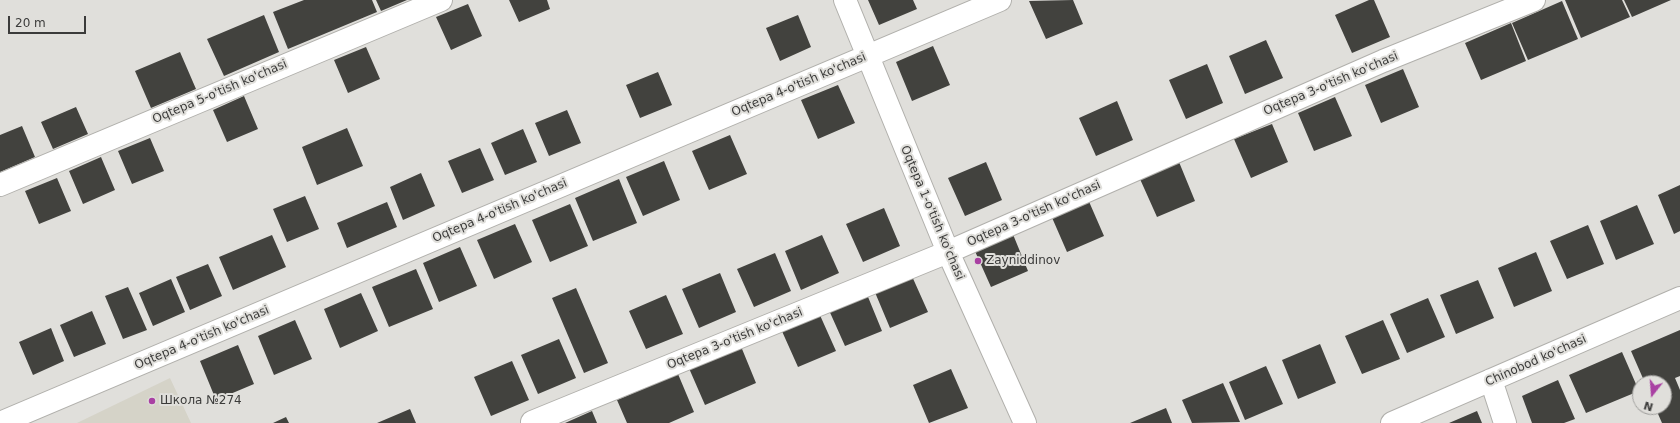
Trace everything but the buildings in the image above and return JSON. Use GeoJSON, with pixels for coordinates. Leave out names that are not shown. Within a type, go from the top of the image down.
{"type":"FeatureCollection","features":[{"type":"Feature","properties":{"kind":"street","name":"Oqtepa 5-o'tish ko'chasi"},"geometry":{"type":"LineString","coordinates":[[0,185],[441,0]]}},
{"type":"Feature","properties":{"kind":"street","name":"Oqtepa 1-o'tish ko'chasi"},"geometry":{"type":"LineString","coordinates":[[845,0],[948,252],[1025,423]]}},
{"type":"Feature","properties":{"kind":"street","name":"Oqtepa 4-o'tish ko'chasi"},"geometry":{"type":"LineString","coordinates":[[0,423],[1000,0]]}},
{"type":"Feature","properties":{"kind":"street","name":"Oqtepa 3-o'tish ko'chasi"},"geometry":{"type":"LineString","coordinates":[[532,422],[948,252],[1383,61],[1534,0]]}},
{"type":"Feature","properties":{"kind":"street","name":"Chinobod ko'chasi"},"geometry":{"type":"LineString","coordinates":[[1392,423],[1680,298]]}},
{"type":"Feature","properties":{"kind":"street"},"geometry":{"type":"LineString","coordinates":[[1491,380],[1505,423]]}},
{"type":"Feature","properties":{"kind":"shaded area","name":"Школа №274"},"geometry":{"type":"Polygon","coordinates":[[[170,378],[191,423],[77,423],[170,378]]]}},
{"type":"Feature","properties":{"kind":"place","name":"Zayniddinov"},"geometry":{"type":"Point","coordinates":[978,261]}},
{"type":"Feature","properties":{"kind":"place","name":"Школа №274"},"geometry":{"type":"Point","coordinates":[152,401]}}]}
